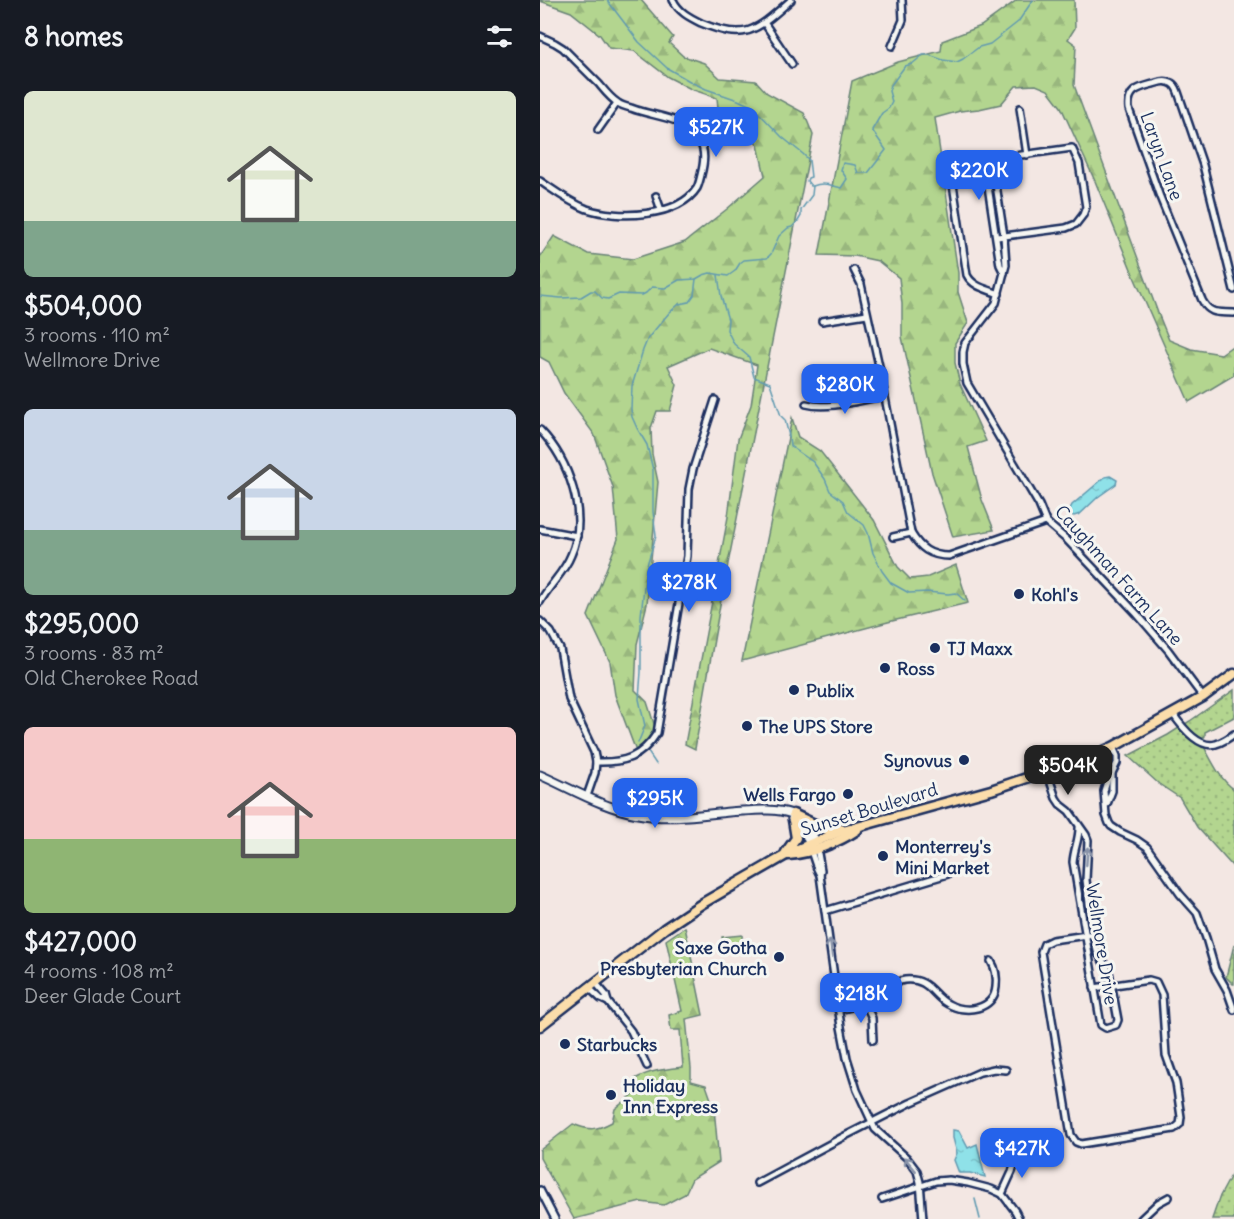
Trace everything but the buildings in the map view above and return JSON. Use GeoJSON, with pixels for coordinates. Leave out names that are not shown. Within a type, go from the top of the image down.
{"type":"FeatureCollection","features":[{"type":"Feature","properties":{"kind":"main road","name":"Sunset Boulevard"},"geometry":{"type":"LineString","coordinates":[[782,857],[795,855],[859,827],[991,790],[1113,747],[1203,697],[1234,674]]}},
{"type":"Feature","properties":{"kind":"main road"},"geometry":{"type":"LineString","coordinates":[[791,816],[825,829],[859,827]]}},
{"type":"Feature","properties":{"kind":"main road"},"geometry":{"type":"LineString","coordinates":[[540,1026],[683,916],[782,857],[796,838],[791,816]]}},
{"type":"Feature","properties":{"kind":"street"},"geometry":{"type":"LineString","coordinates":[[673,0],[680,11],[688,17],[730,32],[754,30],[765,24],[791,0]]}},
{"type":"Feature","properties":{"kind":"street"},"geometry":{"type":"LineString","coordinates":[[892,46],[901,29],[903,0]]}},
{"type":"Feature","properties":{"kind":"street"},"geometry":{"type":"LineString","coordinates":[[765,24],[792,64]]}},
{"type":"Feature","properties":{"kind":"street"},"geometry":{"type":"LineString","coordinates":[[540,36],[563,48],[617,103],[643,113],[677,120],[689,128],[703,149],[704,160],[698,187],[685,200],[661,210],[629,216],[612,215],[586,208],[566,199],[540,181]]}},
{"type":"Feature","properties":{"kind":"street","name":"Laryn Lane"},"geometry":{"type":"LineString","coordinates":[[1234,290],[1203,165],[1178,92],[1172,84],[1163,81],[1138,88],[1129,97],[1129,109],[1160,197],[1202,300],[1208,310],[1234,313]]}},
{"type":"Feature","properties":{"kind":"street"},"geometry":{"type":"LineString","coordinates":[[598,130],[617,103]]}},
{"type":"Feature","properties":{"kind":"street"},"geometry":{"type":"LineString","coordinates":[[1020,108],[1027,155]]}},
{"type":"Feature","properties":{"kind":"street"},"geometry":{"type":"LineString","coordinates":[[703,149],[711,148]]}},
{"type":"Feature","properties":{"kind":"street"},"geometry":{"type":"LineString","coordinates":[[997,237],[1066,228],[1076,224],[1086,207],[1079,163],[1072,148],[950,165],[970,282],[999,294]]}},
{"type":"Feature","properties":{"kind":"street"},"geometry":{"type":"LineString","coordinates":[[992,159],[1004,236],[1006,265],[1004,273]]}},
{"type":"Feature","properties":{"kind":"street"},"geometry":{"type":"LineString","coordinates":[[984,160],[1000,265],[1004,273]]}},
{"type":"Feature","properties":{"kind":"street"},"geometry":{"type":"LineString","coordinates":[[656,196],[661,210]]}},
{"type":"Feature","properties":{"kind":"street"},"geometry":{"type":"LineString","coordinates":[[854,270],[861,284],[911,533],[919,544],[933,555],[949,556],[1046,522]]}},
{"type":"Feature","properties":{"kind":"street","name":"Caughman Farm Lane"},"geometry":{"type":"LineString","coordinates":[[1004,273],[996,303],[965,343],[963,364],[967,383],[1039,505],[1046,522],[1067,540],[1137,614],[1168,650],[1203,697]]}},
{"type":"Feature","properties":{"kind":"street"},"geometry":{"type":"LineString","coordinates":[[822,321],[867,314]]}},
{"type":"Feature","properties":{"kind":"street"},"geometry":{"type":"LineString","coordinates":[[806,404],[830,406],[884,396]]}},
{"type":"Feature","properties":{"kind":"street"},"geometry":{"type":"LineString","coordinates":[[596,762],[611,763],[634,756],[643,750],[657,733],[686,563],[689,489],[715,400]]}},
{"type":"Feature","properties":{"kind":"street"},"geometry":{"type":"LineString","coordinates":[[540,430],[548,438],[566,470],[577,505],[579,526],[567,564],[540,602]]}},
{"type":"Feature","properties":{"kind":"street"},"geometry":{"type":"LineString","coordinates":[[540,529],[577,536]]}},
{"type":"Feature","properties":{"kind":"street"},"geometry":{"type":"LineString","coordinates":[[893,537],[911,533]]}},
{"type":"Feature","properties":{"kind":"street"},"geometry":{"type":"LineString","coordinates":[[540,621],[554,636],[560,649],[569,699],[590,742],[596,762],[594,778],[587,796]]}},
{"type":"Feature","properties":{"kind":"street"},"geometry":{"type":"LineString","coordinates":[[1173,714],[1183,728],[1204,744],[1218,744],[1234,734]]}},
{"type":"Feature","properties":{"kind":"street"},"geometry":{"type":"LineString","coordinates":[[1113,747],[1117,763],[1105,787],[1106,815],[1111,826],[1148,847],[1180,894],[1197,913],[1215,969],[1227,990],[1234,1010]]}},
{"type":"Feature","properties":{"kind":"street","name":"Wellmore Drive"},"geometry":{"type":"LineString","coordinates":[[1047,772],[1056,798],[1079,825],[1088,840],[1086,880],[1094,934],[1097,951],[1109,972],[1118,1020],[1116,1025],[1106,1028],[1101,1025],[1073,861],[1079,837],[1079,825]]}},
{"type":"Feature","properties":{"kind":"street"},"geometry":{"type":"LineString","coordinates":[[540,775],[625,812],[673,817],[776,810],[791,816],[813,846],[820,874],[838,1010],[847,1058],[857,1090],[879,1134],[913,1166],[919,1175],[923,1219]]}},
{"type":"Feature","properties":{"kind":"street"},"geometry":{"type":"LineString","coordinates":[[825,910],[948,874]]}},
{"type":"Feature","properties":{"kind":"street"},"geometry":{"type":"LineString","coordinates":[[1094,934],[1047,942],[1041,952],[1072,1139],[1082,1144],[1174,1130],[1181,1121],[1176,1083],[1166,1055],[1162,995],[1158,985],[1149,980],[1094,988]]}},
{"type":"Feature","properties":{"kind":"street"},"geometry":{"type":"LineString","coordinates":[[838,1010],[877,998],[896,983],[908,980],[925,984],[948,1005],[956,1008],[980,1008],[990,1001],[996,992],[996,974],[991,961]]}},
{"type":"Feature","properties":{"kind":"street"},"geometry":{"type":"LineString","coordinates":[[592,985],[606,995],[608,1002],[631,1031],[647,1066]]}},
{"type":"Feature","properties":{"kind":"street"},"geometry":{"type":"LineString","coordinates":[[1227,990],[1234,990]]}},
{"type":"Feature","properties":{"kind":"street"},"geometry":{"type":"LineString","coordinates":[[865,1003],[872,1018],[873,1040]]}},
{"type":"Feature","properties":{"kind":"street"},"geometry":{"type":"LineString","coordinates":[[757,1183],[871,1122],[980,1072],[994,1069],[1006,1070]]}},
{"type":"Feature","properties":{"kind":"street"},"geometry":{"type":"LineString","coordinates":[[1002,1194],[1017,1155]]}},
{"type":"Feature","properties":{"kind":"street"},"geometry":{"type":"LineString","coordinates":[[882,1198],[936,1181],[949,1180],[974,1184],[1002,1194],[1018,1219]]}},
{"type":"Feature","properties":{"kind":"street"},"geometry":{"type":"LineString","coordinates":[[540,1190],[555,1219]]}},
{"type":"Feature","properties":{"kind":"street"},"geometry":{"type":"LineString","coordinates":[[1140,1219],[1158,1203],[1169,1197]]}},
{"type":"Feature","properties":{"kind":"green space"},"geometry":{"type":"Polygon","coordinates":[[[540,0],[641,0],[673,37],[669,43],[683,56],[704,63],[720,78],[756,81],[767,93],[804,113],[813,135],[721,599],[695,749],[685,744],[728,517],[738,439],[751,405],[757,365],[709,348],[668,366],[677,385],[670,411],[657,411],[651,428],[652,454],[658,482],[647,604],[637,644],[635,690],[647,702],[657,733],[637,754],[615,695],[610,662],[588,616],[618,539],[613,487],[594,434],[564,393],[549,362],[540,357],[540,257],[554,236],[588,254],[633,259],[685,242],[765,176],[758,145],[736,115],[726,118],[719,117],[717,98],[691,89],[668,77],[634,51],[609,48],[600,35],[571,12],[540,0]]]}},
{"type":"Feature","properties":{"kind":"green space"},"geometry":{"type":"Polygon","coordinates":[[[1017,0],[1074,0],[1075,28],[1068,39],[1076,45],[1074,85],[1169,340],[1191,349],[1221,354],[1234,345],[1234,375],[1189,402],[1095,181],[1061,107],[1048,90],[1036,85],[1016,86],[1001,104],[935,118],[958,273],[958,292],[968,323],[955,343],[955,363],[960,384],[986,441],[968,447],[982,500],[994,530],[953,537],[932,473],[902,337],[899,278],[878,261],[855,256],[819,255],[852,81],[898,62],[941,51],[942,41],[981,26],[1017,0]]]}},
{"type":"Feature","properties":{"kind":"green space"},"geometry":{"type":"Polygon","coordinates":[[[792,418],[798,437],[820,451],[874,520],[898,567],[910,579],[928,577],[956,565],[968,603],[742,661],[792,418]]]}},
{"type":"Feature","properties":{"kind":"green space"},"geometry":{"type":"Polygon","coordinates":[[[1234,690],[1234,717],[1205,732],[1201,741],[1220,774],[1234,789],[1234,868],[1197,827],[1180,798],[1159,784],[1128,756],[1168,735],[1234,690]]]}},
{"type":"Feature","properties":{"kind":"green space"},"geometry":{"type":"Polygon","coordinates":[[[685,927],[703,1015],[686,1019],[691,1081],[706,1085],[714,1108],[719,1162],[692,1179],[685,1194],[664,1205],[641,1202],[574,1219],[540,1158],[540,1150],[573,1124],[593,1129],[612,1122],[615,1109],[640,1089],[635,1079],[664,1069],[683,1067],[680,1030],[671,1030],[669,1015],[682,1011],[666,940],[685,927]]]}},
{"type":"Feature","properties":{"kind":"green space"},"geometry":{"type":"Polygon","coordinates":[[[742,935],[743,949],[723,951],[722,937],[742,935]]]}},
{"type":"Feature","properties":{"kind":"green space"},"geometry":{"type":"Polygon","coordinates":[[[1234,945],[1234,984],[1233,984],[1226,977],[1234,945]]]}},
{"type":"Feature","properties":{"kind":"green space"},"geometry":{"type":"Polygon","coordinates":[[[1234,1170],[1234,1219],[1212,1219],[1220,1196],[1234,1170]]]}},
{"type":"Feature","properties":{"kind":"water"},"geometry":{"type":"Polygon","coordinates":[[[1110,476],[1117,480],[1116,484],[1080,514],[1071,515],[1069,511],[1072,505],[1105,477],[1110,476]]]}},
{"type":"Feature","properties":{"kind":"water"},"geometry":{"type":"Polygon","coordinates":[[[953,1130],[959,1131],[968,1148],[977,1144],[985,1177],[959,1173],[954,1160],[957,1153],[953,1130]]]}},
{"type":"Feature","properties":{"kind":"waterway"},"geometry":{"type":"LineString","coordinates":[[607,0],[639,42],[667,68],[693,83],[738,100],[757,111],[809,160],[811,177],[807,181],[812,186]]}},
{"type":"Feature","properties":{"kind":"waterway"},"geometry":{"type":"LineString","coordinates":[[813,186],[824,184],[841,188],[847,179],[841,170],[843,163],[855,165],[858,173],[868,173],[886,150],[872,130],[882,113],[889,108],[892,102],[889,91],[891,85],[905,66],[912,64],[923,55],[957,62],[963,59],[979,47],[990,44],[1018,22],[1033,0]]}},
{"type":"Feature","properties":{"kind":"waterway"},"geometry":{"type":"LineString","coordinates":[[540,296],[581,297],[595,291],[602,298],[608,299],[619,294],[642,295],[652,287],[665,288],[679,280],[696,279],[710,273],[728,276],[744,260],[767,258],[771,254],[779,236],[798,221],[801,210],[812,195],[813,186]]}},
{"type":"Feature","properties":{"kind":"waterway"},"geometry":{"type":"LineString","coordinates":[[718,275],[728,320],[727,330],[734,344],[749,357],[754,377],[770,383],[781,416],[785,420],[790,446],[813,462],[830,491],[843,501],[848,512],[864,525],[873,553],[891,583],[909,593],[956,593],[965,601]]}},
{"type":"Feature","properties":{"kind":"waterway"},"geometry":{"type":"LineString","coordinates":[[638,743],[645,726],[639,699],[641,616],[646,568],[656,536],[653,512],[653,470],[647,445],[632,417],[632,386],[648,338],[679,304],[689,302],[694,295],[696,279]]}},
{"type":"Feature","properties":{"kind":"waterway"},"geometry":{"type":"LineString","coordinates":[[648,752],[656,764]]}},
{"type":"Feature","properties":{"kind":"waterway"},"geometry":{"type":"LineString","coordinates":[[975,1199],[980,1219]]}},
{"type":"Feature","properties":{"kind":"place","name":"Kohl's"},"geometry":{"type":"Point","coordinates":[1019,594]}},
{"type":"Feature","properties":{"kind":"place","name":"TJ Maxx"},"geometry":{"type":"Point","coordinates":[935,648]}},
{"type":"Feature","properties":{"kind":"place","name":"Ross"},"geometry":{"type":"Point","coordinates":[885,668]}},
{"type":"Feature","properties":{"kind":"place","name":"Publix"},"geometry":{"type":"Point","coordinates":[794,690]}},
{"type":"Feature","properties":{"kind":"place","name":"The UPS Store"},"geometry":{"type":"Point","coordinates":[747,726]}},
{"type":"Feature","properties":{"kind":"place","name":"Synovus"},"geometry":{"type":"Point","coordinates":[964,760]}},
{"type":"Feature","properties":{"kind":"place","name":"Wells Fargo"},"geometry":{"type":"Point","coordinates":[848,794]}},
{"type":"Feature","properties":{"kind":"place","name":"Monterrey's Mini Market"},"geometry":{"type":"Point","coordinates":[883,856]}},
{"type":"Feature","properties":{"kind":"place","name":"Saxe Gotha Presbyterian Church"},"geometry":{"type":"Point","coordinates":[779,957]}},
{"type":"Feature","properties":{"kind":"place","name":"Starbucks"},"geometry":{"type":"Point","coordinates":[565,1044]}},
{"type":"Feature","properties":{"kind":"place","name":"Holiday Inn Express"},"geometry":{"type":"Point","coordinates":[611,1095]}}]}
